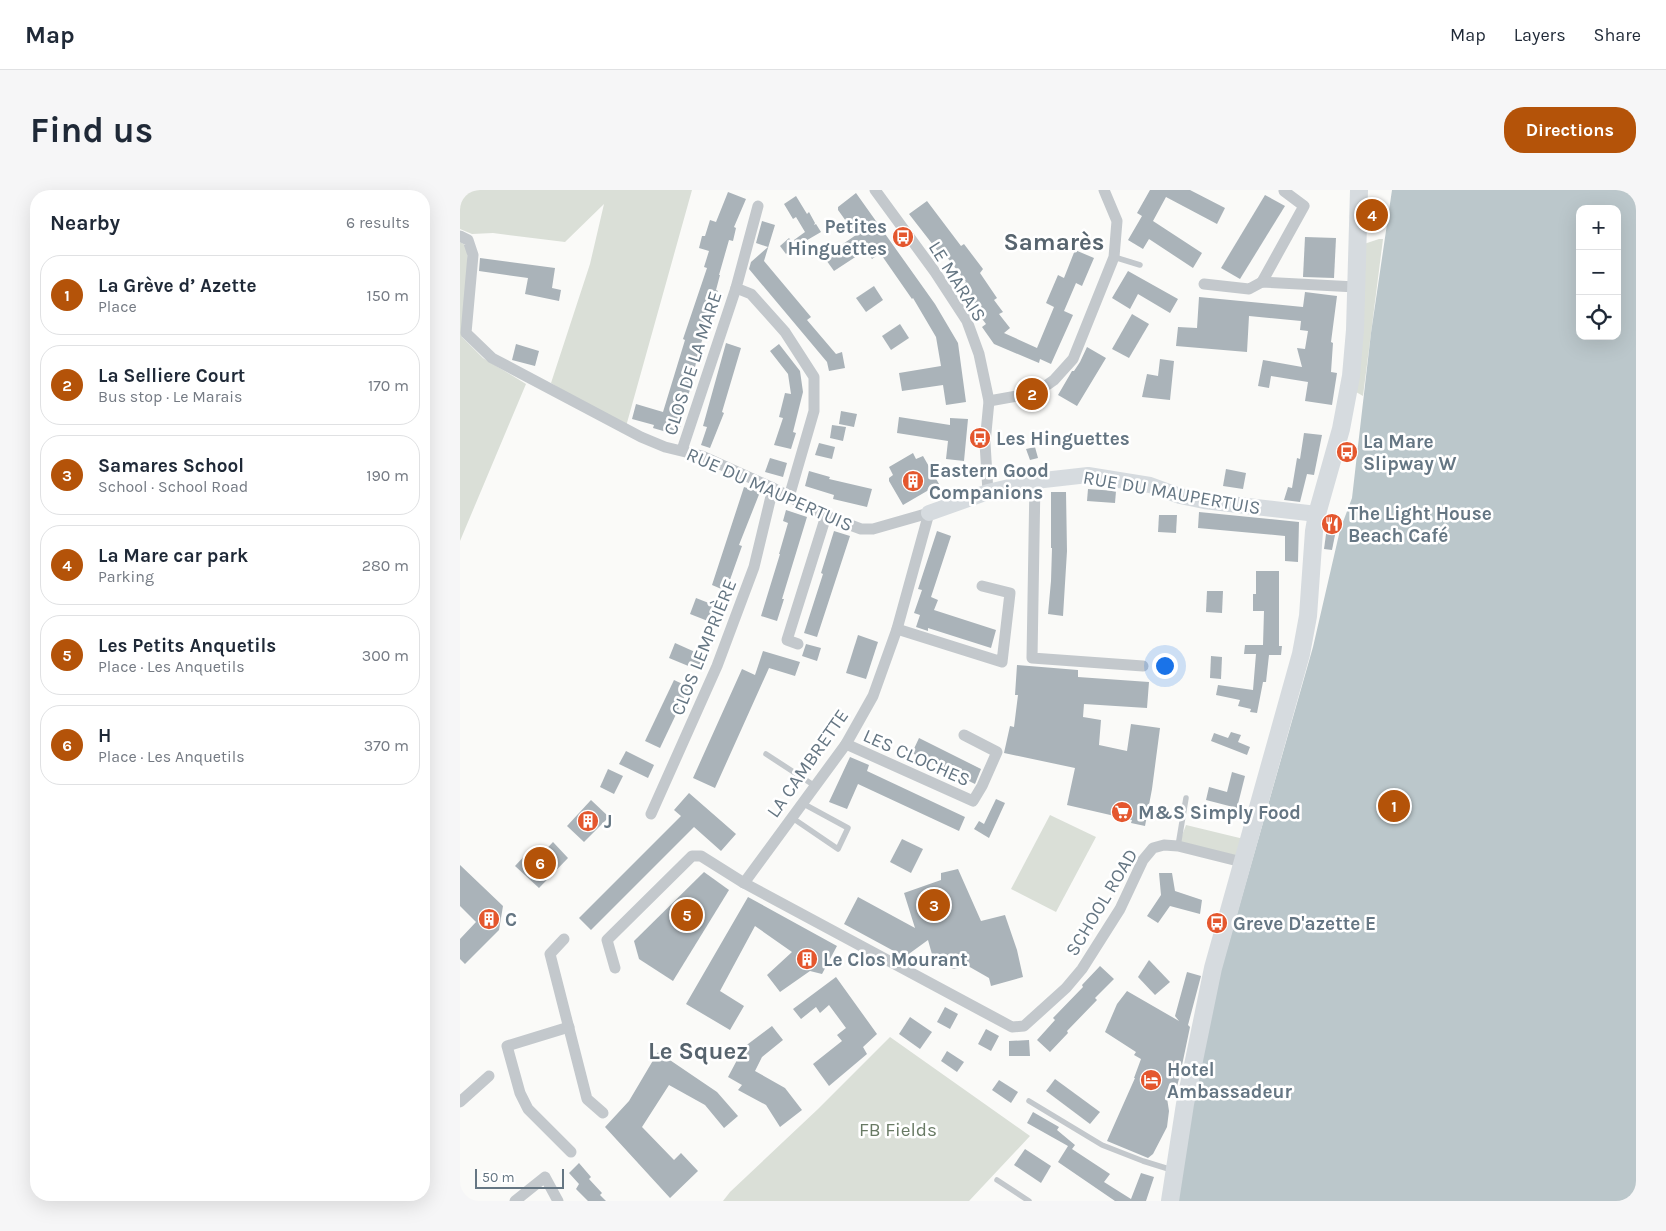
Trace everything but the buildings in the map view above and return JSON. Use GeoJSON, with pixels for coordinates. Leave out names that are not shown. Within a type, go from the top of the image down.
{"type":"FeatureCollection","features":[{"type":"Feature","properties":{"kind":"main road"},"geometry":{"type":"LineString","coordinates":[[1170,1201],[1185,1104],[1206,996],[1300,654],[1308,616],[1317,514],[1341,429],[1351,376],[1355,330],[1359,190]]}},
{"type":"Feature","properties":{"kind":"street","name":"LE MARAIS"},"geometry":{"type":"LineString","coordinates":[[874,190],[935,272],[967,321],[979,354],[989,401],[985,443],[988,492]]}},
{"type":"Feature","properties":{"kind":"street"},"geometry":{"type":"LineString","coordinates":[[989,401],[1040,390],[1054,380],[1073,359],[1114,258],[1117,221],[1104,190]]}},
{"type":"Feature","properties":{"kind":"street"},"geometry":{"type":"LineString","coordinates":[[1262,282],[1304,206],[1284,191]]}},
{"type":"Feature","properties":{"kind":"street","name":"CLOS DE LA MARE"},"geometry":{"type":"LineString","coordinates":[[682,450],[736,288],[758,206]]}},
{"type":"Feature","properties":{"kind":"street","name":"RUE DU MAUPERTUIS"},"geometry":{"type":"LineString","coordinates":[[460,236],[468,240],[473,255],[466,334],[492,358],[633,434],[666,447],[702,456],[773,488],[826,516],[862,529],[873,529],[929,514],[988,492],[1035,481],[1088,475],[1150,485],[1204,502],[1317,514]]}},
{"type":"Feature","properties":{"kind":"street"},"geometry":{"type":"LineString","coordinates":[[1204,284],[1249,289],[1262,282],[1356,288]]}},
{"type":"Feature","properties":{"kind":"street","name":"CLOS DE LA MARE"},"geometry":{"type":"LineString","coordinates":[[736,288],[751,294],[785,332],[814,377],[814,411],[789,497]]}},
{"type":"Feature","properties":{"kind":"street"},"geometry":{"type":"LineString","coordinates":[[1035,481],[1032,658],[1143,666]]}},
{"type":"Feature","properties":{"kind":"street","name":"CLOS LEMPRIÈRE"},"geometry":{"type":"LineString","coordinates":[[650,814],[717,666],[754,567],[773,488]]}},
{"type":"Feature","properties":{"kind":"street","name":"LA CAMBRETTE"},"geometry":{"type":"LineString","coordinates":[[744,883],[846,744],[873,696],[897,629],[929,514]]}},
{"type":"Feature","properties":{"kind":"street"},"geometry":{"type":"LineString","coordinates":[[798,644],[787,640],[826,516]]}},
{"type":"Feature","properties":{"kind":"street"},"geometry":{"type":"LineString","coordinates":[[897,629],[1002,662],[1010,593],[982,586]]}},
{"type":"Feature","properties":{"kind":"street","name":"LES CLOCHES"},"geometry":{"type":"LineString","coordinates":[[846,744],[973,801],[997,752],[964,735]]}},
{"type":"Feature","properties":{"kind":"street","name":"SCHOOL ROAD"},"geometry":{"type":"LineString","coordinates":[[615,968],[608,940],[692,856],[701,856],[744,883],[1012,1027],[1024,1026],[1066,988],[1082,969],[1120,909],[1143,860],[1154,848],[1164,845],[1178,846],[1242,862]]}},
{"type":"Feature","properties":{"kind":"street"},"geometry":{"type":"LineString","coordinates":[[564,940],[550,954],[587,1099],[603,1113]]}},
{"type":"Feature","properties":{"kind":"street"},"geometry":{"type":"LineString","coordinates":[[569,1027],[507,1046],[520,1093],[528,1109],[571,1152]]}},
{"type":"Feature","properties":{"kind":"street"},"geometry":{"type":"LineString","coordinates":[[460,1102],[489,1076]]}},
{"type":"Feature","properties":{"kind":"street"},"geometry":{"type":"LineString","coordinates":[[515,1201],[545,1177],[558,1201]]}},
{"type":"Feature","properties":{"kind":"lane"},"geometry":{"type":"LineString","coordinates":[[1114,258],[1140,265]]}},
{"type":"Feature","properties":{"kind":"lane"},"geometry":{"type":"LineString","coordinates":[[1024,394],[1027,407]]}},
{"type":"Feature","properties":{"kind":"lane"},"geometry":{"type":"LineString","coordinates":[[766,754],[815,786]]}},
{"type":"Feature","properties":{"kind":"lane"},"geometry":{"type":"LineString","coordinates":[[1178,846],[1186,798]]}},
{"type":"Feature","properties":{"kind":"lane"},"geometry":{"type":"LineString","coordinates":[[791,817],[838,849],[848,828],[802,803]]}},
{"type":"Feature","properties":{"kind":"lane"},"geometry":{"type":"LineString","coordinates":[[1029,1101],[1102,1145],[1174,1171]]}},
{"type":"Feature","properties":{"kind":"lane"},"geometry":{"type":"LineString","coordinates":[[997,1180],[1029,1201]]}},
{"type":"Feature","properties":{"kind":"green space"},"geometry":{"type":"Polygon","coordinates":[[[460,190],[692,190],[625,430],[551,383],[590,264],[604,204],[565,242],[493,233],[472,234],[460,229],[460,190]]]}},
{"type":"Feature","properties":{"kind":"green space"},"geometry":{"type":"Polygon","coordinates":[[[1383,239],[1363,396],[1349,388],[1361,245],[1383,239]]]}},
{"type":"Feature","properties":{"kind":"green space"},"geometry":{"type":"Polygon","coordinates":[[[460,242],[467,246],[468,262],[462,337],[483,358],[526,384],[460,541],[460,242]]]}},
{"type":"Feature","properties":{"kind":"green space"},"geometry":{"type":"Polygon","coordinates":[[[1050,815],[1096,837],[1056,912],[1011,889],[1050,815]]]}},
{"type":"Feature","properties":{"kind":"green space"},"geometry":{"type":"Polygon","coordinates":[[[1186,825],[1248,840],[1242,862],[1178,846],[1186,825]]]}},
{"type":"Feature","properties":{"kind":"green space","name":"FB Fields"},"geometry":{"type":"Polygon","coordinates":[[[890,1037],[1030,1136],[969,1201],[723,1201],[730,1192],[818,1109],[890,1037]]]}},
{"type":"Feature","properties":{"kind":"shaded area"},"geometry":{"type":"Polygon","coordinates":[[[1392,190],[1636,190],[1636,1201],[1178,1201],[1189,1120],[1219,977],[1313,647],[1340,530],[1352,498],[1371,333],[1392,190]]]}},
{"type":"Feature","properties":{"kind":"place","name":"La Mare car park"},"geometry":{"type":"Point","coordinates":[1372,215]}},
{"type":"Feature","properties":{"kind":"place","name":"Petites Hinguettes"},"geometry":{"type":"Point","coordinates":[903,237]}},
{"type":"Feature","properties":{"kind":"place","name":"La Selliere Court"},"geometry":{"type":"Point","coordinates":[1032,394]}},
{"type":"Feature","properties":{"kind":"place","name":"Les Hinguettes"},"geometry":{"type":"Point","coordinates":[980,438]}},
{"type":"Feature","properties":{"kind":"place","name":"La Mare Slipway W"},"geometry":{"type":"Point","coordinates":[1347,452]}},
{"type":"Feature","properties":{"kind":"place","name":"Eastern Good Companions"},"geometry":{"type":"Point","coordinates":[913,481]}},
{"type":"Feature","properties":{"kind":"place","name":"The Light House Beach Café"},"geometry":{"type":"Point","coordinates":[1332,524]}},
{"type":"Feature","properties":{"kind":"place","name":"La Grève d’ Azette"},"geometry":{"type":"Point","coordinates":[1394,806]}},
{"type":"Feature","properties":{"kind":"place","name":"M&S Simply Food"},"geometry":{"type":"Point","coordinates":[1122,812]}},
{"type":"Feature","properties":{"kind":"place","name":"J"},"geometry":{"type":"Point","coordinates":[588,821]}},
{"type":"Feature","properties":{"kind":"place","name":"H"},"geometry":{"type":"Point","coordinates":[540,863]}},
{"type":"Feature","properties":{"kind":"place","name":"Samares School"},"geometry":{"type":"Point","coordinates":[934,905]}},
{"type":"Feature","properties":{"kind":"place","name":"Les Petits Anquetils"},"geometry":{"type":"Point","coordinates":[687,915]}},
{"type":"Feature","properties":{"kind":"place","name":"C"},"geometry":{"type":"Point","coordinates":[489,919]}},
{"type":"Feature","properties":{"kind":"place","name":"Greve D'azette E"},"geometry":{"type":"Point","coordinates":[1217,923]}},
{"type":"Feature","properties":{"kind":"place","name":"Le Clos Mourant"},"geometry":{"type":"Point","coordinates":[807,959]}},
{"type":"Feature","properties":{"kind":"place","name":"Hotel Ambassadeur"},"geometry":{"type":"Point","coordinates":[1151,1080]}},
{"type":"Feature","properties":{"kind":"district","name":"Samarès"},"geometry":{"type":"Point","coordinates":[1054,242]}},
{"type":"Feature","properties":{"kind":"district","name":"Le Squez"},"geometry":{"type":"Point","coordinates":[698,1051]}}]}
